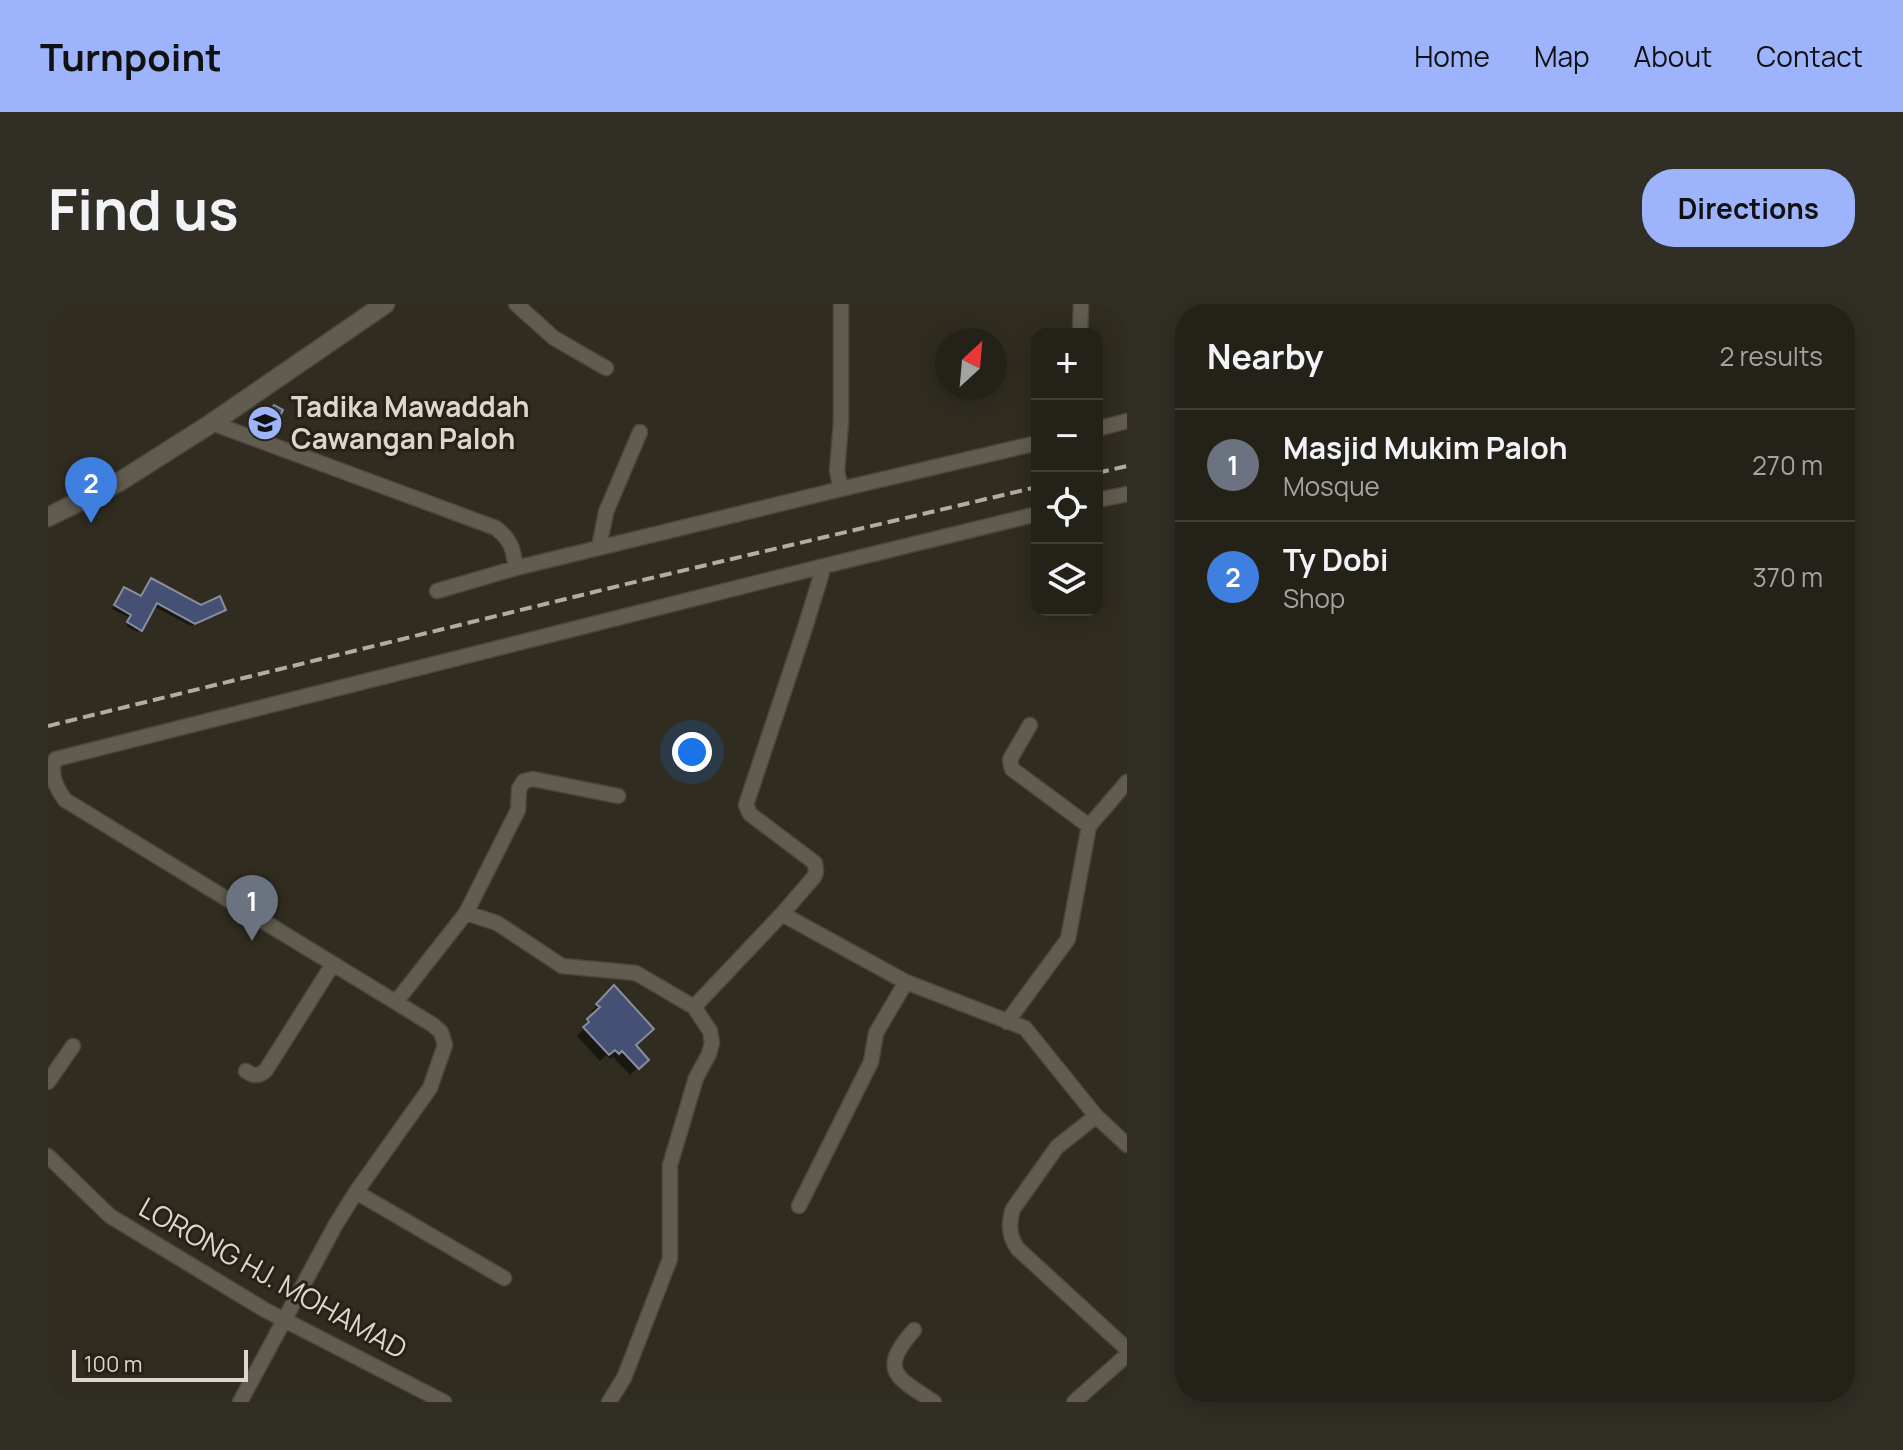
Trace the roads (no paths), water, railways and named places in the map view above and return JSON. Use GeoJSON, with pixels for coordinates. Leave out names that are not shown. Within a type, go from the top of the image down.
{"type":"FeatureCollection","features":[{"type":"Feature","properties":{"kind":"main road"},"geometry":{"type":"LineString","coordinates":[[48,517],[119,482],[212,423],[385,304]]}},
{"type":"Feature","properties":{"kind":"street"},"geometry":{"type":"LineString","coordinates":[[516,304],[554,338],[606,368]]}},
{"type":"Feature","properties":{"kind":"street"},"geometry":{"type":"LineString","coordinates":[[841,304],[841,422],[837,471],[841,489]]}},
{"type":"Feature","properties":{"kind":"street"},"geometry":{"type":"LineString","coordinates":[[1080,328],[1081,304]]}},
{"type":"Feature","properties":{"kind":"street"},"geometry":{"type":"LineString","coordinates":[[1103,427],[1127,421]]}},
{"type":"Feature","properties":{"kind":"street"},"geometry":{"type":"LineString","coordinates":[[212,423],[496,528],[507,537],[513,549],[516,568]]}},
{"type":"Feature","properties":{"kind":"street"},"geometry":{"type":"LineString","coordinates":[[599,547],[606,512],[640,432]]}},
{"type":"Feature","properties":{"kind":"street"},"geometry":{"type":"LineString","coordinates":[[437,591],[599,547],[1031,444]]}},
{"type":"Feature","properties":{"kind":"street"},"geometry":{"type":"LineString","coordinates":[[1103,499],[1127,494]]}},
{"type":"Feature","properties":{"kind":"street"},"geometry":{"type":"LineString","coordinates":[[240,1402],[356,1192],[430,1088],[444,1049],[443,1036],[439,1029],[396,1002],[65,800],[53,773],[53,763],[61,757],[1031,515]]}},
{"type":"Feature","properties":{"kind":"street"},"geometry":{"type":"LineString","coordinates":[[694,1007],[782,914],[816,872],[815,863],[750,814],[746,801],[824,566]]}},
{"type":"Feature","properties":{"kind":"street"},"geometry":{"type":"LineString","coordinates":[[1030,725],[1010,760],[1012,769],[1089,826]]}},
{"type":"Feature","properties":{"kind":"street"},"geometry":{"type":"LineString","coordinates":[[396,1002],[466,913],[518,810],[519,789],[524,781],[533,779],[618,796]]}},
{"type":"Feature","properties":{"kind":"street"},"geometry":{"type":"LineString","coordinates":[[1007,1022],[1068,939],[1089,826],[1127,782]]}},
{"type":"Feature","properties":{"kind":"street"},"geometry":{"type":"LineString","coordinates":[[466,913],[497,923],[559,965],[636,973],[694,1007],[710,1031],[712,1043],[709,1054],[696,1078],[670,1165],[670,1262],[623,1381],[609,1402]]}},
{"type":"Feature","properties":{"kind":"street"},"geometry":{"type":"LineString","coordinates":[[782,914],[906,982],[1027,1030],[1096,1116],[1127,1145]]}},
{"type":"Feature","properties":{"kind":"street"},"geometry":{"type":"LineString","coordinates":[[246,1071],[258,1075],[266,1070],[333,964]]}},
{"type":"Feature","properties":{"kind":"street"},"geometry":{"type":"LineString","coordinates":[[799,1206],[871,1062],[876,1033],[906,982]]}},
{"type":"Feature","properties":{"kind":"street"},"geometry":{"type":"LineString","coordinates":[[48,1082],[73,1046]]}},
{"type":"Feature","properties":{"kind":"street"},"geometry":{"type":"LineString","coordinates":[[1074,1402],[1127,1352],[1018,1249],[1010,1234],[1011,1217],[1013,1209],[1053,1151],[1096,1116]]}},
{"type":"Feature","properties":{"kind":"street","name":"LORONG HJ. MOHAMAD"},"geometry":{"type":"LineString","coordinates":[[48,1156],[110,1216],[286,1320],[444,1402]]}},
{"type":"Feature","properties":{"kind":"street"},"geometry":{"type":"LineString","coordinates":[[356,1192],[504,1278]]}},
{"type":"Feature","properties":{"kind":"street"},"geometry":{"type":"LineString","coordinates":[[914,1330],[896,1354],[895,1369],[904,1382],[934,1402]]}},
{"type":"Feature","properties":{"kind":"railway"},"geometry":{"type":"LineString","coordinates":[[1101,472],[1127,466]]}},
{"type":"Feature","properties":{"kind":"railway"},"geometry":{"type":"LineString","coordinates":[[48,726],[1031,488]]}},
{"type":"Feature","properties":{"kind":"place","name":"Tadika Mawaddah Cawangan Paloh"},"geometry":{"type":"Point","coordinates":[265,423]}},
{"type":"Feature","properties":{"kind":"place","name":"Ty Dobi"},"geometry":{"type":"Point","coordinates":[91,523]}},
{"type":"Feature","properties":{"kind":"place","name":"Masjid Mukim Paloh"},"geometry":{"type":"Point","coordinates":[252,941]}}]}
